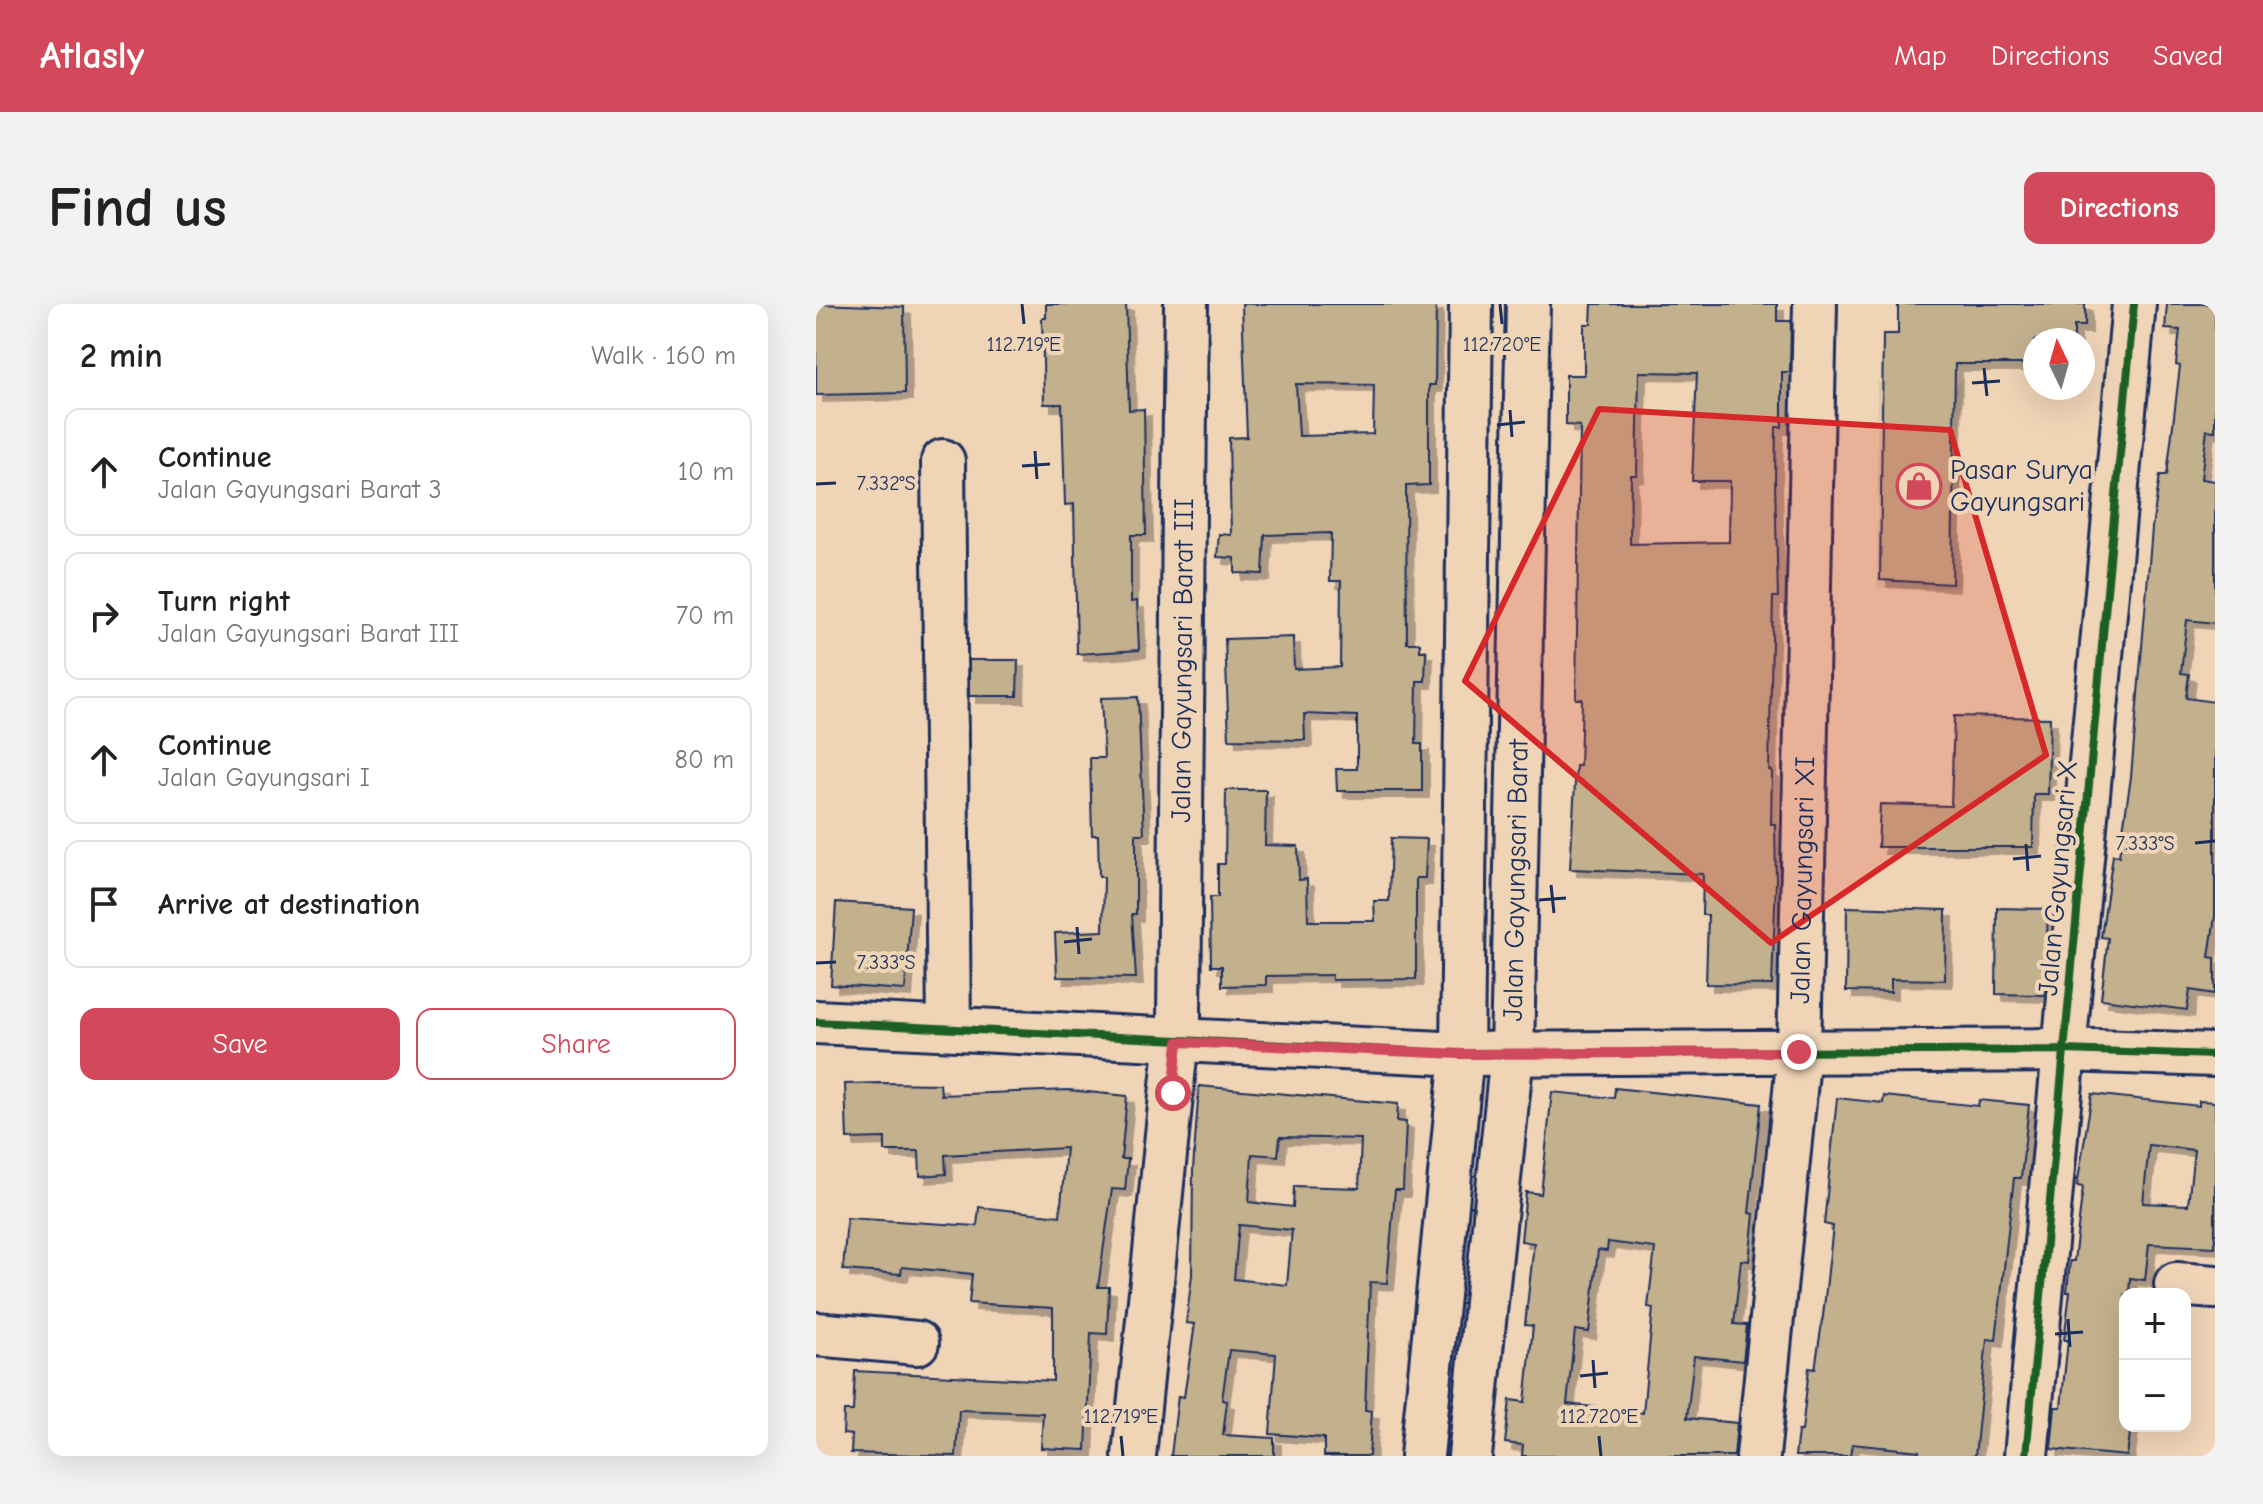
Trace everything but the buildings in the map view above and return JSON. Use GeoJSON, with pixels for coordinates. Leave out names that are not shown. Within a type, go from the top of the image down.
{"type":"FeatureCollection","features":[{"type":"Feature","properties":{"kind":"street","name":"Jalan Gayungsari Barat III"},"geometry":{"type":"LineString","coordinates":[[1134,1456],[1178,1030],[1186,304]]}},
{"type":"Feature","properties":{"kind":"street","name":"Jalan Gayungsari Barat"},"geometry":{"type":"LineString","coordinates":[[1422,1456],[1462,1054],[1471,304]]}},
{"type":"Feature","properties":{"kind":"street","name":"Jalan Gayungsari Barat"},"geometry":{"type":"LineString","coordinates":[[1470,1456],[1512,1054],[1528,304]]}},
{"type":"Feature","properties":{"kind":"street","name":"Jalan Gayungsari XI"},"geometry":{"type":"LineString","coordinates":[[1758,1456],[1799,1052],[1815,304]]}},
{"type":"Feature","properties":{"kind":"street","name":"Jalan Gayungsari X"},"geometry":{"type":"LineString","coordinates":[[2026,1456],[2134,304]]}},
{"type":"Feature","properties":{"kind":"street"},"geometry":{"type":"LineString","coordinates":[[943,461],[949,1027]]}},
{"type":"Feature","properties":{"kind":"street"},"geometry":{"type":"LineString","coordinates":[[816,1022],[1178,1030],[1462,1054],[2064,1050],[2215,1055]]}},
{"type":"Feature","properties":{"kind":"street"},"geometry":{"type":"LineString","coordinates":[[816,1334],[917,1343]]}},
{"type":"Feature","properties":{"kind":"highlighted area"},"geometry":{"type":"Polygon","coordinates":[[[1599,409],[1950,430],[2046,755],[1771,943],[1465,681],[1599,409]]]}},
{"type":"Feature","properties":{"kind":"shaded area","name":"Pasar Surya Gayungsari"},"geometry":{"type":"Polygon","coordinates":[[[1877,383],[1961,383],[1961,588],[1877,588],[1877,383]]]}},
{"type":"Feature","properties":{"kind":"cycle path"},"geometry":{"type":"LineString","coordinates":[[2026,1456],[2134,304]]}},
{"type":"Feature","properties":{"kind":"cycle path"},"geometry":{"type":"LineString","coordinates":[[816,1022],[1462,1054],[2064,1050],[2215,1055]]}},
{"type":"Feature","properties":{"kind":"place","name":"Pasar Surya Gayungsari"},"geometry":{"type":"Point","coordinates":[1919,486]}},
{"type":"Feature","properties":{"kind":"route"},"geometry":{"type":"LineString","coordinates":[[1173,1093],[1178,1042],[1462,1054],[1799,1052]]}}]}
